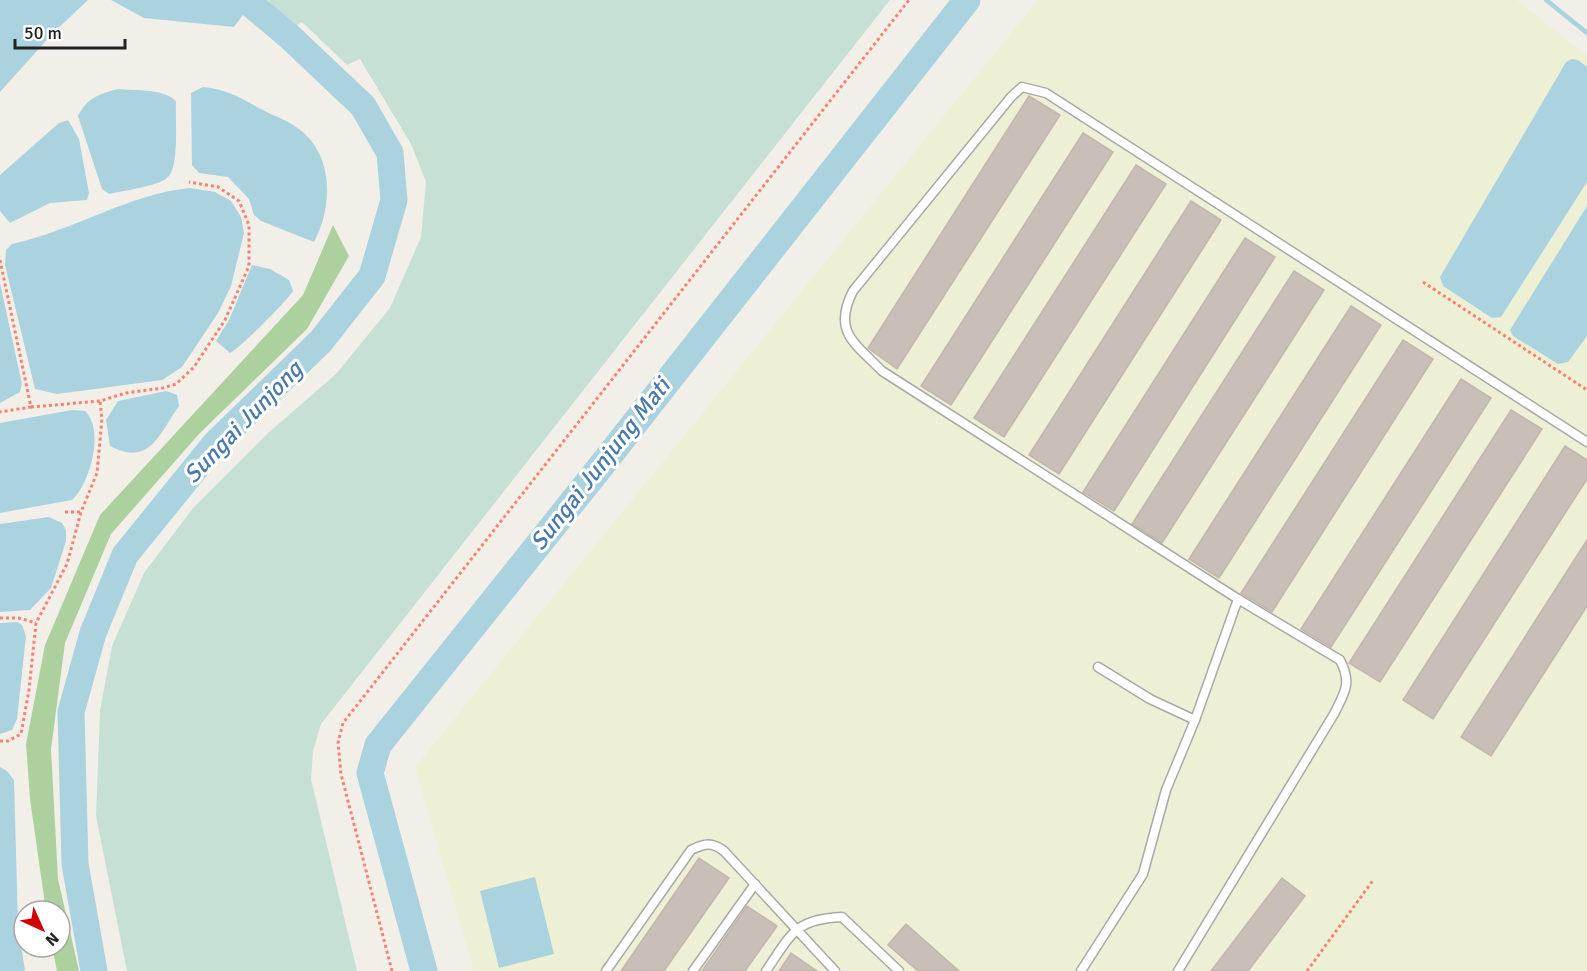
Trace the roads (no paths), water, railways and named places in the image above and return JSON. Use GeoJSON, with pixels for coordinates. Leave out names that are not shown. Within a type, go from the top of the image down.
{"type":"FeatureCollection","features":[{"type":"Feature","properties":{"kind":"lane"},"geometry":{"type":"LineString","coordinates":[[1178,971],[1303,768],[1346,689],[1347,673],[1340,660],[1238,599],[882,371],[850,338],[844,322],[844,308],[853,291],[1011,97],[1022,87],[1046,93],[1587,442]]}},
{"type":"Feature","properties":{"kind":"lane"},"geometry":{"type":"LineString","coordinates":[[1081,971],[1143,874],[1166,790],[1195,720],[1238,599]]}},
{"type":"Feature","properties":{"kind":"lane"},"geometry":{"type":"LineString","coordinates":[[1098,667],[1150,699],[1195,720]]}},
{"type":"Feature","properties":{"kind":"lane"},"geometry":{"type":"LineString","coordinates":[[606,971],[691,850],[703,844],[714,844],[755,884],[835,971]]}},
{"type":"Feature","properties":{"kind":"lane"},"geometry":{"type":"LineString","coordinates":[[693,971],[755,884]]}},
{"type":"Feature","properties":{"kind":"lane"},"geometry":{"type":"LineString","coordinates":[[766,971],[796,928],[819,918],[842,916],[899,971]]}},
{"type":"Feature","properties":{"kind":"water"},"geometry":{"type":"Polygon","coordinates":[[[0,0],[88,0],[53,33],[0,92],[0,0]]]}},
{"type":"Feature","properties":{"kind":"water"},"geometry":{"type":"Polygon","coordinates":[[[111,0],[254,0],[234,27],[144,18],[111,0]]]}},
{"type":"Feature","properties":{"kind":"water"},"geometry":{"type":"Polygon","coordinates":[[[1572,59],[1578,60],[1587,67],[1587,182],[1501,317],[1492,318],[1443,286],[1440,277],[1566,62],[1572,59]]]}},
{"type":"Feature","properties":{"kind":"water"},"geometry":{"type":"Polygon","coordinates":[[[203,87],[227,92],[241,98],[291,124],[310,140],[319,153],[327,182],[325,213],[314,242],[261,221],[254,215],[249,199],[228,177],[199,173],[192,165],[191,93],[203,87]]]}},
{"type":"Feature","properties":{"kind":"water"},"geometry":{"type":"Polygon","coordinates":[[[118,89],[156,92],[176,101],[175,154],[171,173],[167,178],[148,186],[109,194],[102,189],[78,116],[85,105],[94,98],[118,89]]]}},
{"type":"Feature","properties":{"kind":"water"},"geometry":{"type":"Polygon","coordinates":[[[68,120],[79,139],[89,193],[87,200],[50,203],[10,223],[0,211],[0,175],[59,123],[68,120]]]}},
{"type":"Feature","properties":{"kind":"water"},"geometry":{"type":"Polygon","coordinates":[[[190,188],[215,192],[231,201],[241,217],[244,233],[231,286],[218,313],[182,367],[162,380],[57,394],[35,389],[5,265],[6,250],[12,244],[57,231],[145,197],[190,188]]]}},
{"type":"Feature","properties":{"kind":"water"},"geometry":{"type":"Polygon","coordinates":[[[1587,206],[1587,336],[1568,362],[1558,364],[1513,336],[1510,330],[1587,206]]]}},
{"type":"Feature","properties":{"kind":"water"},"geometry":{"type":"Polygon","coordinates":[[[252,265],[270,269],[289,280],[293,291],[263,324],[230,353],[216,341],[229,320],[252,265]]]}},
{"type":"Feature","properties":{"kind":"water"},"geometry":{"type":"Polygon","coordinates":[[[0,283],[22,384],[20,392],[0,403],[0,283]]]}},
{"type":"Feature","properties":{"kind":"water"},"geometry":{"type":"Polygon","coordinates":[[[166,391],[177,395],[179,406],[152,444],[135,453],[110,446],[106,420],[118,401],[166,391]]]}},
{"type":"Feature","properties":{"kind":"water"},"geometry":{"type":"Polygon","coordinates":[[[72,410],[85,411],[94,431],[93,456],[79,492],[72,500],[0,513],[0,423],[72,410]]]}},
{"type":"Feature","properties":{"kind":"water"},"geometry":{"type":"Polygon","coordinates":[[[49,517],[62,523],[66,530],[66,541],[51,588],[30,610],[0,612],[0,524],[49,517]]]}},
{"type":"Feature","properties":{"kind":"water"},"geometry":{"type":"Polygon","coordinates":[[[17,622],[22,625],[26,636],[17,719],[12,730],[0,734],[0,623],[17,622]]]}},
{"type":"Feature","properties":{"kind":"water"},"geometry":{"type":"Polygon","coordinates":[[[0,767],[7,771],[14,780],[17,899],[12,899],[12,959],[23,959],[25,971],[0,971],[0,767]]]}},
{"type":"Feature","properties":{"kind":"water"},"geometry":{"type":"Polygon","coordinates":[[[535,877],[554,954],[499,968],[480,891],[535,877]]]}},
{"type":"Feature","properties":{"kind":"waterway","name":"Sungai Junjong"},"geometry":{"type":"LineString","coordinates":[[94,971],[75,864],[71,712],[93,633],[125,555],[215,444],[321,341],[372,276],[394,200],[390,153],[363,106],[290,37],[246,0]]}},
{"type":"Feature","properties":{"kind":"waterway","name":"Sungai Junjung Mati"},"geometry":{"type":"LineString","coordinates":[[424,971],[370,773],[378,745],[598,470],[967,0]]}},
{"type":"Feature","properties":{"kind":"waterway"},"geometry":{"type":"LineString","coordinates":[[1546,0],[1587,33]]}}]}
